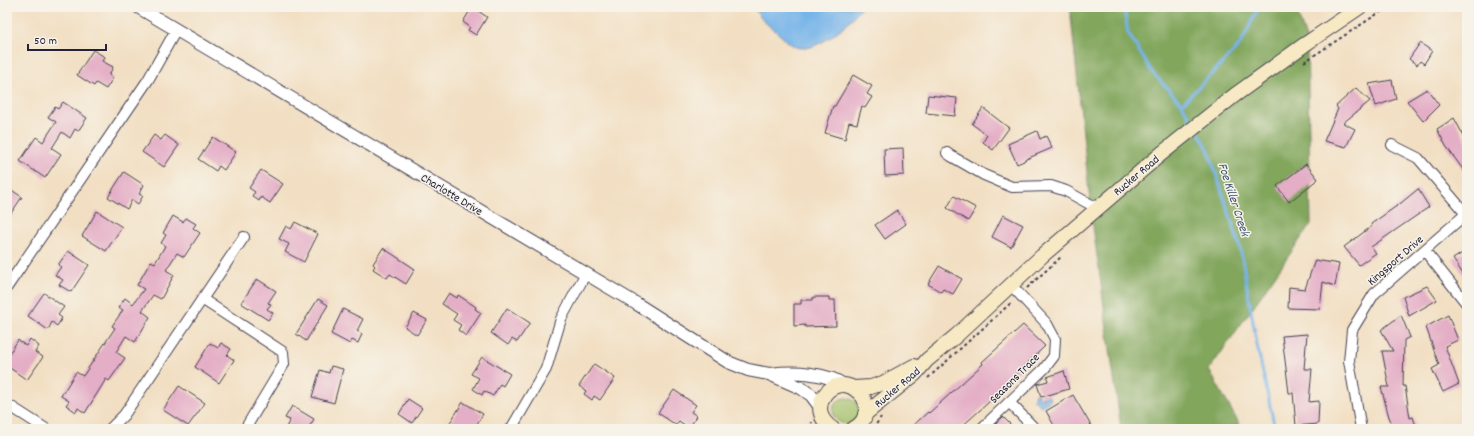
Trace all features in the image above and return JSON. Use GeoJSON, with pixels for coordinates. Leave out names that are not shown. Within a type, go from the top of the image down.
{"type":"FeatureCollection","features":[{"type":"Feature","properties":{"kind":"main road","name":"Rucker Road"},"geometry":{"type":"LineString","coordinates":[[853,429],[861,423],[865,414],[915,374],[927,360],[956,336],[1097,208],[1207,117],[1304,45],[1360,7]]}},
{"type":"Feature","properties":{"kind":"main road","name":"Rucker Road"},"geometry":{"type":"LineString","coordinates":[[818,417],[822,398],[833,388],[840,385],[850,387],[871,387],[927,360]]}},
{"type":"Feature","properties":{"kind":"main road"},"geometry":{"type":"LineString","coordinates":[[850,387],[861,394],[865,401],[865,414]]}},
{"type":"Feature","properties":{"kind":"main road"},"geometry":{"type":"LineString","coordinates":[[818,417],[833,429]]}},
{"type":"Feature","properties":{"kind":"street","name":"Charlotte Drive"},"geometry":{"type":"LineString","coordinates":[[138,7],[586,273],[728,362],[748,370],[769,374],[801,388],[811,395],[818,417]]}},
{"type":"Feature","properties":{"kind":"street"},"geometry":{"type":"LineString","coordinates":[[7,287],[148,80],[176,30]]}},
{"type":"Feature","properties":{"kind":"street"},"geometry":{"type":"LineString","coordinates":[[1392,145],[1418,158],[1467,213]]}},
{"type":"Feature","properties":{"kind":"street"},"geometry":{"type":"LineString","coordinates":[[947,153],[984,175],[1012,187],[1051,186],[1066,190],[1097,208]]}},
{"type":"Feature","properties":{"kind":"street","name":"Kingsport Drive"},"geometry":{"type":"LineString","coordinates":[[1361,429],[1349,361],[1352,330],[1374,294],[1467,213]]}},
{"type":"Feature","properties":{"kind":"street"},"geometry":{"type":"LineString","coordinates":[[110,429],[124,415],[244,237]]}},
{"type":"Feature","properties":{"kind":"street"},"geometry":{"type":"LineString","coordinates":[[1425,251],[1467,304]]}},
{"type":"Feature","properties":{"kind":"street"},"geometry":{"type":"LineString","coordinates":[[511,429],[546,369],[561,320],[586,273]]}},
{"type":"Feature","properties":{"kind":"street","name":"Seasons Trace"},"geometry":{"type":"LineString","coordinates":[[981,429],[1044,369],[1054,356],[1055,339],[1047,324],[1011,285]]}},
{"type":"Feature","properties":{"kind":"street"},"geometry":{"type":"LineString","coordinates":[[202,299],[283,352],[284,364],[245,429]]}},
{"type":"Feature","properties":{"kind":"street","name":"Charlotte Drive"},"geometry":{"type":"LineString","coordinates":[[769,374],[780,373],[822,375],[837,380],[850,387]]}},
{"type":"Feature","properties":{"kind":"street"},"geometry":{"type":"LineString","coordinates":[[1010,402],[1035,429]]}},
{"type":"Feature","properties":{"kind":"street"},"geometry":{"type":"LineString","coordinates":[[7,404],[46,429]]}},
{"type":"Feature","properties":{"kind":"path"},"geometry":{"type":"LineString","coordinates":[[1304,62],[1388,7]]}},
{"type":"Feature","properties":{"kind":"path"},"geometry":{"type":"LineString","coordinates":[[810,429],[818,417]]}},
{"type":"Feature","properties":{"kind":"green space"},"geometry":{"type":"Polygon","coordinates":[[[1070,7],[1295,7],[1307,41],[1311,224],[1209,370],[1242,429],[1121,429],[1091,212],[1070,7]]]}},
{"type":"Feature","properties":{"kind":"green space"},"geometry":{"type":"Polygon","coordinates":[[[846,398],[855,402],[859,411],[855,420],[846,424],[837,420],[833,411],[837,402],[846,398]]]}},
{"type":"Feature","properties":{"kind":"water"},"geometry":{"type":"Polygon","coordinates":[[[755,7],[862,7],[850,21],[833,35],[814,46],[805,48],[796,47],[786,40],[758,15],[755,7]]]}},
{"type":"Feature","properties":{"kind":"water"},"geometry":{"type":"Polygon","coordinates":[[[1035,394],[1037,394],[1040,398],[1049,396],[1051,400],[1041,406],[1033,399],[1035,394]]]}},
{"type":"Feature","properties":{"kind":"building"},"geometry":{"type":"Polygon","coordinates":[[[472,7],[487,17],[476,35],[468,30],[470,27],[463,22],[472,7]]]}},
{"type":"Feature","properties":{"kind":"building"},"geometry":{"type":"Polygon","coordinates":[[[1420,43],[1432,51],[1424,64],[1420,61],[1417,65],[1409,59],[1420,43]]]}},
{"type":"Feature","properties":{"kind":"building"},"geometry":{"type":"Polygon","coordinates":[[[93,50],[105,57],[102,61],[113,67],[109,75],[113,78],[106,89],[96,83],[94,86],[77,75],[93,50]]]}},
{"type":"Feature","properties":{"kind":"building"},"geometry":{"type":"Polygon","coordinates":[[[853,75],[872,86],[867,94],[872,97],[865,108],[862,106],[857,124],[849,122],[845,139],[825,133],[833,106],[835,106],[853,75]]]}},
{"type":"Feature","properties":{"kind":"building"},"geometry":{"type":"Polygon","coordinates":[[[1392,80],[1396,99],[1376,106],[1369,84],[1392,80]]]}},
{"type":"Feature","properties":{"kind":"building"},"geometry":{"type":"Polygon","coordinates":[[[1356,88],[1370,101],[1343,123],[1355,129],[1346,147],[1324,141],[1338,109],[1336,106],[1356,88]]]}},
{"type":"Feature","properties":{"kind":"building"},"geometry":{"type":"Polygon","coordinates":[[[1427,89],[1439,105],[1423,121],[1407,101],[1427,89]]]}},
{"type":"Feature","properties":{"kind":"building"},"geometry":{"type":"Polygon","coordinates":[[[928,95],[957,98],[955,116],[926,113],[928,95]]]}},
{"type":"Feature","properties":{"kind":"building"},"geometry":{"type":"Polygon","coordinates":[[[63,102],[87,118],[78,131],[75,129],[70,138],[62,132],[52,148],[61,154],[45,178],[20,161],[36,137],[43,142],[56,122],[48,117],[55,107],[58,109],[63,102]]]}},
{"type":"Feature","properties":{"kind":"building"},"geometry":{"type":"Polygon","coordinates":[[[983,108],[1009,128],[993,150],[983,142],[987,135],[972,124],[983,108]]]}},
{"type":"Feature","properties":{"kind":"building"},"geometry":{"type":"Polygon","coordinates":[[[1454,118],[1467,142],[1467,175],[1446,146],[1437,129],[1454,118]]]}},
{"type":"Feature","properties":{"kind":"building"},"geometry":{"type":"Polygon","coordinates":[[[1037,131],[1040,139],[1046,136],[1052,148],[1017,164],[1008,144],[1037,131]]]}},
{"type":"Feature","properties":{"kind":"building"},"geometry":{"type":"Polygon","coordinates":[[[154,135],[161,140],[165,135],[179,145],[164,167],[142,152],[154,135]]]}},
{"type":"Feature","properties":{"kind":"building"},"geometry":{"type":"Polygon","coordinates":[[[213,137],[236,152],[224,170],[219,166],[216,171],[198,159],[213,137]]]}},
{"type":"Feature","properties":{"kind":"building"},"geometry":{"type":"Polygon","coordinates":[[[903,148],[904,175],[885,176],[884,149],[903,148]]]}},
{"type":"Feature","properties":{"kind":"building"},"geometry":{"type":"Polygon","coordinates":[[[1306,164],[1318,179],[1289,202],[1277,186],[1306,164]]]}},
{"type":"Feature","properties":{"kind":"building"},"geometry":{"type":"Polygon","coordinates":[[[261,170],[283,184],[270,203],[261,197],[259,201],[252,196],[255,192],[249,188],[261,170]]]}},
{"type":"Feature","properties":{"kind":"building"},"geometry":{"type":"Polygon","coordinates":[[[124,172],[144,185],[139,194],[143,196],[138,204],[132,200],[127,209],[108,197],[124,172]]]}},
{"type":"Feature","properties":{"kind":"building"},"geometry":{"type":"Polygon","coordinates":[[[7,187],[22,197],[7,219],[7,187]]]}},
{"type":"Feature","properties":{"kind":"building"},"geometry":{"type":"Polygon","coordinates":[[[1418,189],[1429,207],[1371,247],[1376,253],[1359,265],[1344,247],[1372,226],[1371,224],[1418,189]]]}},
{"type":"Feature","properties":{"kind":"building"},"geometry":{"type":"Polygon","coordinates":[[[954,196],[976,208],[968,221],[947,208],[954,196]]]}},
{"type":"Feature","properties":{"kind":"building"},"geometry":{"type":"Polygon","coordinates":[[[897,210],[906,224],[885,239],[875,225],[897,210]]]}},
{"type":"Feature","properties":{"kind":"building"},"geometry":{"type":"Polygon","coordinates":[[[97,211],[122,227],[106,251],[82,236],[97,211]]]}},
{"type":"Feature","properties":{"kind":"building"},"geometry":{"type":"Polygon","coordinates":[[[1003,215],[1023,225],[1011,247],[992,237],[1003,215]]]}},
{"type":"Feature","properties":{"kind":"building"},"geometry":{"type":"Polygon","coordinates":[[[173,216],[183,222],[186,218],[196,224],[193,228],[200,233],[184,257],[177,253],[166,270],[174,275],[161,299],[153,295],[142,311],[150,317],[135,342],[126,336],[116,352],[125,358],[109,381],[106,379],[85,413],[78,408],[76,412],[66,405],[69,401],[61,396],[76,372],[83,376],[115,328],[112,326],[123,310],[118,308],[125,298],[133,304],[144,289],[137,285],[151,261],[155,263],[165,246],[161,243],[166,235],[163,233],[173,216]]]}},
{"type":"Feature","properties":{"kind":"building"},"geometry":{"type":"Polygon","coordinates":[[[295,222],[318,234],[304,262],[285,252],[289,244],[279,239],[286,226],[291,229],[295,222]]]}},
{"type":"Feature","properties":{"kind":"building"},"geometry":{"type":"Polygon","coordinates":[[[383,248],[415,269],[406,284],[390,274],[387,278],[373,269],[375,266],[373,264],[383,248]]]}},
{"type":"Feature","properties":{"kind":"building"},"geometry":{"type":"Polygon","coordinates":[[[1467,250],[1467,280],[1453,259],[1467,250]]]}},
{"type":"Feature","properties":{"kind":"building"},"geometry":{"type":"Polygon","coordinates":[[[68,251],[89,265],[71,292],[59,285],[63,280],[55,275],[61,267],[58,265],[68,251]]]}},
{"type":"Feature","properties":{"kind":"building"},"geometry":{"type":"Polygon","coordinates":[[[1315,260],[1339,264],[1335,286],[1323,282],[1320,309],[1288,308],[1289,287],[1305,289],[1315,260]]]}},
{"type":"Feature","properties":{"kind":"building"},"geometry":{"type":"Polygon","coordinates":[[[939,266],[962,279],[953,294],[943,289],[941,292],[928,284],[939,266]]]}},
{"type":"Feature","properties":{"kind":"building"},"geometry":{"type":"Polygon","coordinates":[[[257,279],[276,291],[268,303],[271,304],[267,309],[273,313],[268,320],[241,303],[257,279]]]}},
{"type":"Feature","properties":{"kind":"building"},"geometry":{"type":"Polygon","coordinates":[[[1427,286],[1437,300],[1409,316],[1403,297],[1427,286]]]}},
{"type":"Feature","properties":{"kind":"building"},"geometry":{"type":"Polygon","coordinates":[[[44,293],[64,307],[58,315],[62,318],[57,326],[52,322],[48,330],[28,316],[44,293]]]}},
{"type":"Feature","properties":{"kind":"building"},"geometry":{"type":"Polygon","coordinates":[[[449,293],[457,298],[458,295],[476,307],[475,309],[481,313],[466,336],[458,330],[461,325],[453,320],[457,314],[442,304],[449,293]]]}},
{"type":"Feature","properties":{"kind":"building"},"geometry":{"type":"Polygon","coordinates":[[[813,297],[829,297],[829,300],[835,300],[836,326],[794,326],[794,304],[801,304],[801,300],[813,300],[813,297]]]}},
{"type":"Feature","properties":{"kind":"building"},"geometry":{"type":"Polygon","coordinates":[[[318,299],[328,305],[306,341],[296,334],[318,299]]]}},
{"type":"Feature","properties":{"kind":"building"},"geometry":{"type":"Polygon","coordinates":[[[507,308],[530,323],[517,342],[512,339],[508,345],[491,333],[507,308]]]}},
{"type":"Feature","properties":{"kind":"building"},"geometry":{"type":"Polygon","coordinates":[[[343,309],[363,319],[357,331],[362,334],[358,343],[352,340],[350,344],[331,334],[343,309]]]}},
{"type":"Feature","properties":{"kind":"building"},"geometry":{"type":"Polygon","coordinates":[[[414,313],[427,320],[417,335],[405,327],[414,313]]]}},
{"type":"Feature","properties":{"kind":"building"},"geometry":{"type":"Polygon","coordinates":[[[1401,315],[1410,337],[1404,340],[1403,386],[1405,386],[1410,418],[1413,417],[1417,429],[1394,429],[1389,417],[1381,387],[1389,387],[1382,351],[1393,351],[1381,330],[1401,315]]]}},
{"type":"Feature","properties":{"kind":"building"},"geometry":{"type":"Polygon","coordinates":[[[1448,315],[1458,340],[1445,346],[1459,384],[1443,392],[1432,369],[1439,365],[1426,327],[1448,315]]]}},
{"type":"Feature","properties":{"kind":"building"},"geometry":{"type":"Polygon","coordinates":[[[1023,325],[1045,346],[998,392],[999,393],[959,429],[909,429],[983,364],[982,362],[1023,325]]]}},
{"type":"Feature","properties":{"kind":"building"},"geometry":{"type":"Polygon","coordinates":[[[1307,334],[1304,369],[1312,369],[1309,402],[1319,401],[1318,424],[1296,426],[1293,393],[1289,393],[1282,336],[1307,334]]]}},
{"type":"Feature","properties":{"kind":"building"},"geometry":{"type":"Polygon","coordinates":[[[30,339],[39,346],[35,352],[43,357],[27,380],[7,366],[7,357],[18,340],[26,346],[30,339]]]}},
{"type":"Feature","properties":{"kind":"building"},"geometry":{"type":"Polygon","coordinates":[[[210,343],[218,348],[221,343],[231,349],[227,355],[234,360],[219,383],[195,367],[210,343]]]}},
{"type":"Feature","properties":{"kind":"building"},"geometry":{"type":"Polygon","coordinates":[[[482,357],[510,374],[503,386],[500,384],[493,396],[484,391],[482,395],[473,389],[479,378],[471,374],[482,357]]]}},
{"type":"Feature","properties":{"kind":"building"},"geometry":{"type":"Polygon","coordinates":[[[594,364],[615,378],[600,400],[594,396],[592,400],[584,394],[586,391],[579,386],[594,364]]]}},
{"type":"Feature","properties":{"kind":"building"},"geometry":{"type":"Polygon","coordinates":[[[331,366],[343,369],[334,403],[312,397],[320,370],[329,373],[331,366]]]}},
{"type":"Feature","properties":{"kind":"building"},"geometry":{"type":"Polygon","coordinates":[[[1064,371],[1069,389],[1041,397],[1037,384],[1048,381],[1047,377],[1064,371]]]}},
{"type":"Feature","properties":{"kind":"building"},"geometry":{"type":"Polygon","coordinates":[[[179,386],[205,403],[188,426],[163,410],[179,386]]]}},
{"type":"Feature","properties":{"kind":"building"},"geometry":{"type":"Polygon","coordinates":[[[674,390],[696,405],[691,412],[697,416],[689,428],[679,421],[676,425],[658,413],[674,390]]]}},
{"type":"Feature","properties":{"kind":"building"},"geometry":{"type":"Polygon","coordinates":[[[1073,395],[1093,429],[1056,429],[1046,411],[1073,395]]]}},
{"type":"Feature","properties":{"kind":"building"},"geometry":{"type":"Polygon","coordinates":[[[408,399],[422,408],[412,423],[399,414],[408,399]]]}},
{"type":"Feature","properties":{"kind":"building"},"geometry":{"type":"Polygon","coordinates":[[[463,402],[483,414],[474,429],[446,429],[463,402]]]}},
{"type":"Feature","properties":{"kind":"building"},"geometry":{"type":"Polygon","coordinates":[[[292,406],[314,419],[308,429],[285,429],[290,420],[285,418],[292,406]]]}},
{"type":"Feature","properties":{"kind":"building"},"geometry":{"type":"Polygon","coordinates":[[[1003,417],[1015,429],[991,429],[993,426],[1003,417]]]}},
{"type":"Feature","properties":{"kind":"waterway"},"geometry":{"type":"LineString","coordinates":[[1124,7],[1128,33],[1152,72],[1182,104]]}},
{"type":"Feature","properties":{"kind":"waterway","name":"Foe Killer Creek"},"geometry":{"type":"LineString","coordinates":[[1193,124],[1182,104],[1240,45],[1259,7]]}},
{"type":"Feature","properties":{"kind":"waterway","name":"Foe Killer Creek"},"geometry":{"type":"LineString","coordinates":[[1197,130],[1208,149],[1240,247],[1257,345],[1275,429]]}}]}
